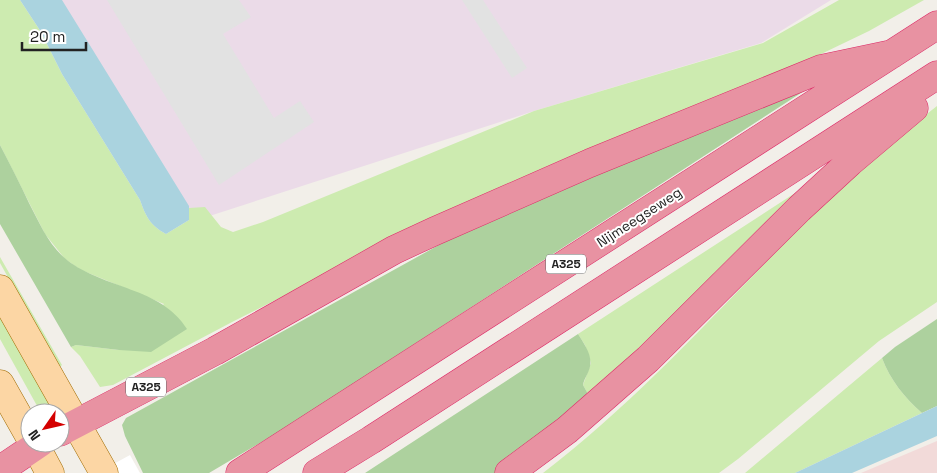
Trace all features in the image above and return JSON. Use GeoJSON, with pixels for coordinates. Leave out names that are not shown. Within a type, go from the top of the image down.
{"type":"FeatureCollection","features":[{"type":"Feature","properties":{"kind":"highway","name":"Nijmeegseweg"},"geometry":{"type":"LineString","coordinates":[[240,473],[937,25]]}},
{"type":"Feature","properties":{"kind":"highway","name":"A325"},"geometry":{"type":"LineString","coordinates":[[70,427],[215,351],[394,250],[444,226],[583,166],[821,69],[892,54]]}},
{"type":"Feature","properties":{"kind":"highway"},"geometry":{"type":"LineString","coordinates":[[318,473],[937,75]]}},
{"type":"Feature","properties":{"kind":"highway"},"geometry":{"type":"LineString","coordinates":[[509,473],[567,430],[648,359],[799,209],[850,162],[932,94],[937,87]]}},
{"type":"Feature","properties":{"kind":"highway"},"geometry":{"type":"LineString","coordinates":[[0,470],[21,453]]}},
{"type":"Feature","properties":{"kind":"main road"},"geometry":{"type":"LineString","coordinates":[[0,290],[56,403]]}},
{"type":"Feature","properties":{"kind":"main road"},"geometry":{"type":"LineString","coordinates":[[0,384],[20,417]]}},
{"type":"Feature","properties":{"kind":"main road"},"geometry":{"type":"LineString","coordinates":[[70,431],[103,472]]}},
{"type":"Feature","properties":{"kind":"main road"},"geometry":{"type":"LineString","coordinates":[[40,453],[50,473]]}},
{"type":"Feature","properties":{"kind":"shaded area"},"geometry":{"type":"Polygon","coordinates":[[[59,0],[831,0],[761,43],[534,111],[194,221],[59,0]]]}},
{"type":"Feature","properties":{"kind":"shaded area"},"geometry":{"type":"Polygon","coordinates":[[[107,0],[239,0],[251,17],[223,34],[274,118],[300,101],[314,122],[219,185],[107,0]]]}},
{"type":"Feature","properties":{"kind":"shaded area"},"geometry":{"type":"Polygon","coordinates":[[[462,0],[483,0],[527,68],[512,78],[462,0]]]}},
{"type":"Feature","properties":{"kind":"shaded area"},"geometry":{"type":"Polygon","coordinates":[[[937,441],[937,473],[861,473],[937,441]]]}},
{"type":"Feature","properties":{"kind":"green space"},"geometry":{"type":"Polygon","coordinates":[[[0,0],[20,0],[41,32],[62,74],[140,200],[147,216],[152,224],[166,234],[189,220],[189,208],[205,207],[221,227],[233,232],[263,222],[534,111],[763,43],[839,0],[924,0],[869,31],[792,68],[566,158],[478,198],[234,321],[113,385],[100,387],[80,356],[71,347],[76,345],[119,350],[164,304],[81,270],[65,259],[45,234],[0,145],[0,0]]]}},
{"type":"Feature","properties":{"kind":"green space"},"geometry":{"type":"Polygon","coordinates":[[[824,78],[282,430],[209,473],[143,473],[125,436],[122,425],[126,418],[457,235],[824,78]]]}},
{"type":"Feature","properties":{"kind":"green space"},"geometry":{"type":"Polygon","coordinates":[[[937,106],[937,302],[879,341],[719,473],[543,473],[585,439],[665,366],[816,211],[855,174],[937,106]]]}},
{"type":"Feature","properties":{"kind":"green space"},"geometry":{"type":"Polygon","coordinates":[[[0,145],[41,226],[55,248],[67,260],[82,270],[147,296],[176,315],[187,329],[151,352],[76,345],[71,347],[0,224],[0,145]]]}},
{"type":"Feature","properties":{"kind":"green space"},"geometry":{"type":"Polygon","coordinates":[[[835,167],[592,401],[583,385],[591,363],[585,345],[578,334],[835,167]]]}},
{"type":"Feature","properties":{"kind":"green space"},"geometry":{"type":"Polygon","coordinates":[[[0,257],[62,365],[60,367],[58,367],[0,263],[0,257]]]}},
{"type":"Feature","properties":{"kind":"green space"},"geometry":{"type":"Polygon","coordinates":[[[0,310],[52,403],[35,403],[0,339],[0,310]]]}},
{"type":"Feature","properties":{"kind":"green space"},"geometry":{"type":"Polygon","coordinates":[[[937,319],[937,406],[922,413],[899,388],[889,374],[882,358],[937,319]]]}},
{"type":"Feature","properties":{"kind":"green space"},"geometry":{"type":"Polygon","coordinates":[[[578,334],[590,356],[589,370],[583,385],[592,401],[506,473],[365,473],[578,334]]]}},
{"type":"Feature","properties":{"kind":"green space"},"geometry":{"type":"Polygon","coordinates":[[[882,358],[889,374],[899,388],[922,413],[795,473],[745,473],[882,358]]]}},
{"type":"Feature","properties":{"kind":"water"},"geometry":{"type":"Polygon","coordinates":[[[20,0],[62,0],[189,206],[189,220],[166,234],[149,220],[140,200],[62,74],[41,32],[20,0]]]}},
{"type":"Feature","properties":{"kind":"water"},"geometry":{"type":"Polygon","coordinates":[[[937,406],[937,436],[852,473],[795,473],[937,406]]]}},
{"type":"Feature","properties":{"kind":"pier"},"geometry":{"type":"Polygon","coordinates":[[[130,455],[140,473],[97,473],[130,455]]]}}]}
